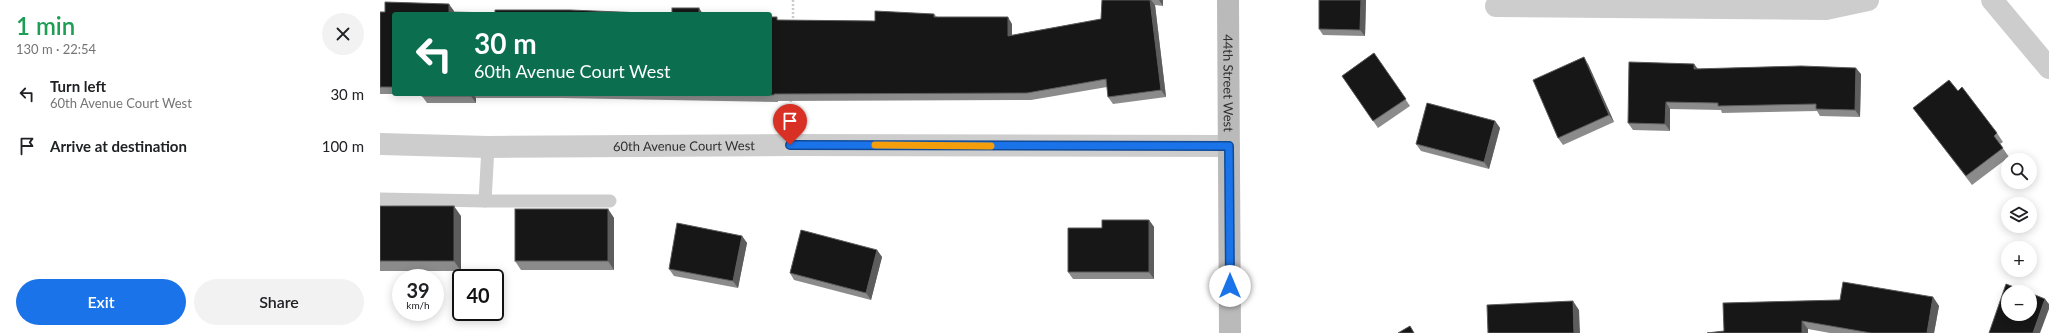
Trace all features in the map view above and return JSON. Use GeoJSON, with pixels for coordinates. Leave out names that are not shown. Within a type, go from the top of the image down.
{"type":"FeatureCollection","features":[{"type":"Feature","properties":{"kind":"street","name":"44th Street West"},"geometry":{"type":"LineString","coordinates":[[1228,0],[1230,333]]}},
{"type":"Feature","properties":{"kind":"street"},"geometry":{"type":"LineString","coordinates":[[1496,6],[1826,9],[1868,0]]}},
{"type":"Feature","properties":{"kind":"street"},"geometry":{"type":"LineString","coordinates":[[1992,0],[2049,68]]}},
{"type":"Feature","properties":{"kind":"street","name":"60th Avenue Court West"},"geometry":{"type":"LineString","coordinates":[[380,144],[488,147],[790,145],[1229,146]]}},
{"type":"Feature","properties":{"kind":"lane"},"geometry":{"type":"LineString","coordinates":[[485,201],[488,147]]}},
{"type":"Feature","properties":{"kind":"lane"},"geometry":{"type":"LineString","coordinates":[[380,199],[610,201]]}},
{"type":"Feature","properties":{"kind":"path"},"geometry":{"type":"LineString","coordinates":[[793,0],[793,23]]}},
{"type":"Feature","properties":{"kind":"path"},"geometry":{"type":"LineString","coordinates":[[790,145],[791,91]]}},
{"type":"Feature","properties":{"kind":"building"},"geometry":{"type":"Polygon","coordinates":[[[1102,0],[1150,0],[1161,90],[1108,97],[1106,79],[1027,93],[772,95],[772,17],[777,17],[777,20],[875,21],[875,11],[934,14],[934,17],[1008,17],[1008,36],[1101,19],[1102,0]]]}},
{"type":"Feature","properties":{"kind":"building"},"geometry":{"type":"Polygon","coordinates":[[[1319,0],[1361,0],[1360,30],[1319,29],[1319,0]]]}},
{"type":"Feature","properties":{"kind":"building"},"geometry":{"type":"Polygon","coordinates":[[[385,2],[449,4],[449,12],[392,12],[392,87],[380,87],[380,12],[385,12],[385,2]]]}},
{"type":"Feature","properties":{"kind":"building"},"geometry":{"type":"Polygon","coordinates":[[[672,8],[699,8],[699,12],[672,12],[672,8]]]}},
{"type":"Feature","properties":{"kind":"building"},"geometry":{"type":"Polygon","coordinates":[[[495,10],[570,10],[619,12],[495,12],[495,10]]]}},
{"type":"Feature","properties":{"kind":"building"},"geometry":{"type":"Polygon","coordinates":[[[1374,53],[1406,99],[1373,121],[1342,76],[1374,53]]]}},
{"type":"Feature","properties":{"kind":"building"},"geometry":{"type":"Polygon","coordinates":[[[1584,57],[1609,115],[1558,138],[1533,80],[1584,57]]]}},
{"type":"Feature","properties":{"kind":"building"},"geometry":{"type":"Polygon","coordinates":[[[1629,62],[1694,64],[1694,69],[1801,66],[1856,68],[1855,110],[1816,109],[1816,104],[1718,106],[1718,103],[1666,102],[1665,124],[1628,123],[1629,62]]]}},
{"type":"Feature","properties":{"kind":"building"},"geometry":{"type":"Polygon","coordinates":[[[1949,80],[1958,91],[1962,87],[1997,133],[1994,136],[2003,148],[1966,176],[1913,108],[1949,80]]]}},
{"type":"Feature","properties":{"kind":"building"},"geometry":{"type":"Polygon","coordinates":[[[1427,103],[1495,121],[1484,162],[1416,144],[1427,103]]]}},
{"type":"Feature","properties":{"kind":"building"},"geometry":{"type":"Polygon","coordinates":[[[380,206],[454,206],[454,261],[380,261],[380,206]]]}},
{"type":"Feature","properties":{"kind":"building"},"geometry":{"type":"Polygon","coordinates":[[[515,209],[608,209],[608,261],[515,261],[515,209]]]}},
{"type":"Feature","properties":{"kind":"building"},"geometry":{"type":"Polygon","coordinates":[[[1102,220],[1149,220],[1149,272],[1068,272],[1068,228],[1102,228],[1102,220]]]}},
{"type":"Feature","properties":{"kind":"building"},"geometry":{"type":"Polygon","coordinates":[[[677,223],[742,236],[733,281],[669,269],[677,223]]]}},
{"type":"Feature","properties":{"kind":"building"},"geometry":{"type":"Polygon","coordinates":[[[801,230],[877,250],[866,293],[790,273],[801,230]]]}},
{"type":"Feature","properties":{"kind":"building"},"geometry":{"type":"Polygon","coordinates":[[[1843,282],[1933,297],[1927,333],[1871,333],[1802,321],[1802,333],[1707,333],[1724,331],[1723,303],[1840,300],[1843,282]]]}},
{"type":"Feature","properties":{"kind":"building"},"geometry":{"type":"Polygon","coordinates":[[[2037,296],[2045,299],[2033,333],[1989,333],[2001,298],[2001,321],[2037,321],[2037,296]]]}},
{"type":"Feature","properties":{"kind":"building"},"geometry":{"type":"Polygon","coordinates":[[[1573,301],[1574,333],[1488,333],[1487,305],[1573,301]]]}},
{"type":"Feature","properties":{"kind":"building"},"geometry":{"type":"Polygon","coordinates":[[[1410,326],[1414,333],[1398,333],[1410,326]]]}},
{"type":"Feature","properties":{"kind":"slow traffic"},"geometry":{"type":"LineString","coordinates":[[875,145],[991,146]]}},
{"type":"Feature","properties":{"kind":"route"},"geometry":{"type":"LineString","coordinates":[[790,145],[1229,146],[1230,286]]}}]}
